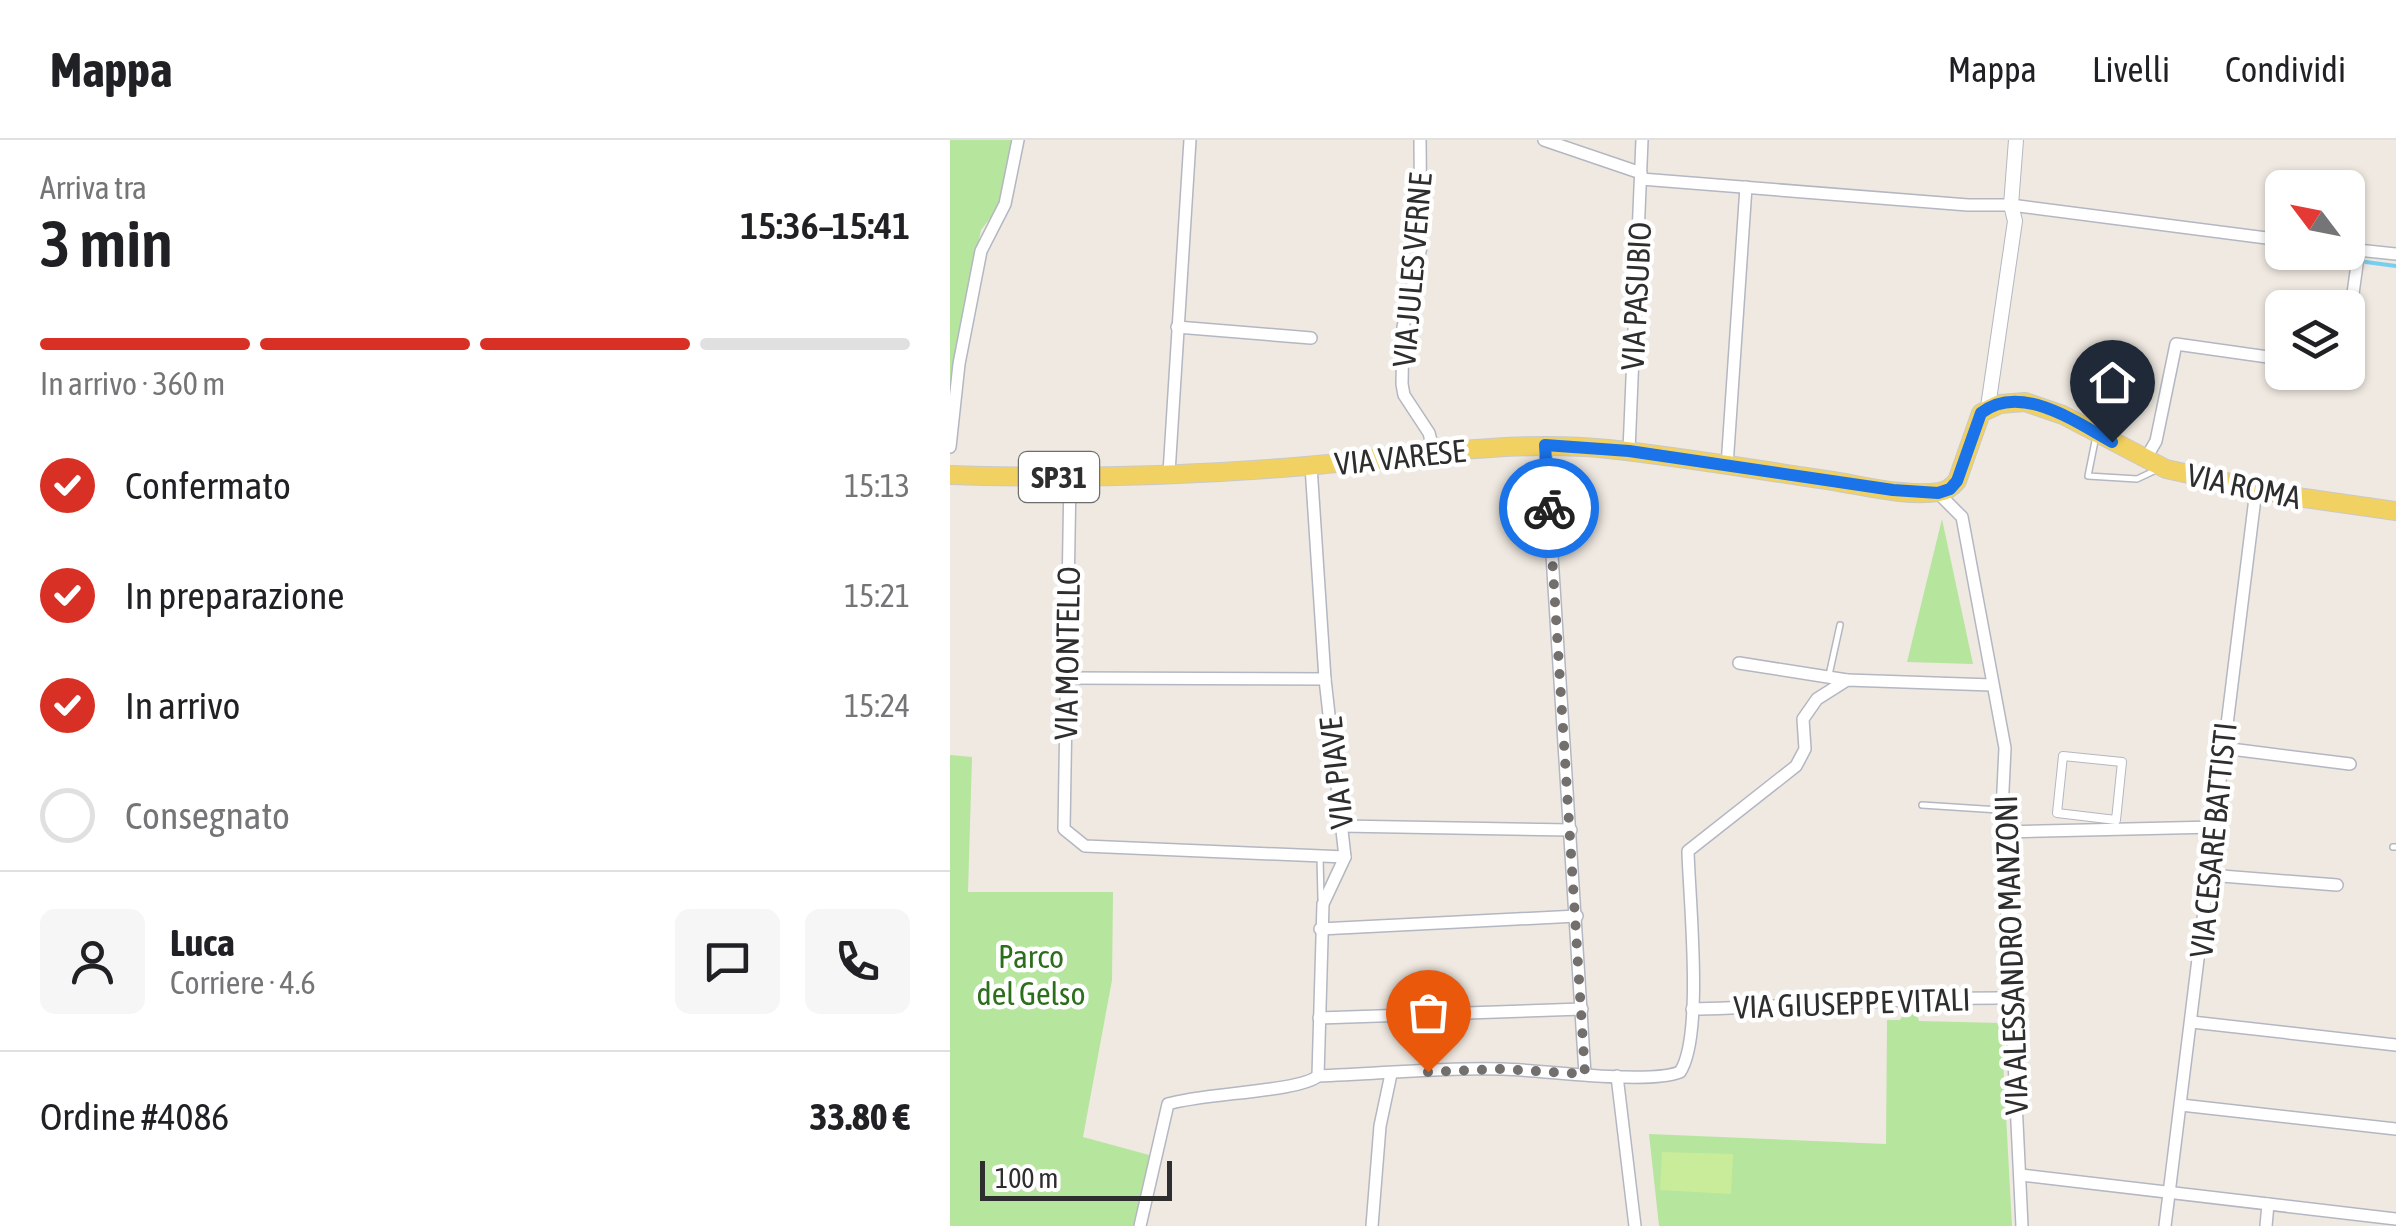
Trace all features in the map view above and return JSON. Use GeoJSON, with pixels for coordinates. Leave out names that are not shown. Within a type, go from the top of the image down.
{"type":"FeatureCollection","features":[{"type":"Feature","properties":{"kind":"main road","name":"VIA ROMA"},"geometry":{"type":"LineString","coordinates":[[1988,407],[2025,402],[2063,415],[2153,464],[2256,490],[2396,511]]}},
{"type":"Feature","properties":{"kind":"main road"},"geometry":{"type":"LineString","coordinates":[[1938,493],[1953,486],[1976,423],[1988,407]]}},
{"type":"Feature","properties":{"kind":"main road","name":"VIA VARESE"},"geometry":{"type":"LineString","coordinates":[[950,475],[1070,477],[1311,466],[1545,445],[1629,451],[1938,493]]}},
{"type":"Feature","properties":{"kind":"street"},"geometry":{"type":"LineString","coordinates":[[950,448],[959,364],[981,251],[1005,204],[1018,140]]}},
{"type":"Feature","properties":{"kind":"street"},"geometry":{"type":"LineString","coordinates":[[1168,473],[1190,140]]}},
{"type":"Feature","properties":{"kind":"street","name":"VIA JULES VERNE"},"geometry":{"type":"LineString","coordinates":[[1420,140],[1421,246],[1403,327],[1401,362],[1404,395],[1429,433],[1434,452]]}},
{"type":"Feature","properties":{"kind":"street"},"geometry":{"type":"LineString","coordinates":[[1544,140],[1641,176],[1968,205],[2011,205],[2265,238]]}},
{"type":"Feature","properties":{"kind":"street","name":"VIA PASUBIO"},"geometry":{"type":"LineString","coordinates":[[1629,451],[1642,140]]}},
{"type":"Feature","properties":{"kind":"street"},"geometry":{"type":"LineString","coordinates":[[1988,407],[2015,221],[2011,205],[2016,140]]}},
{"type":"Feature","properties":{"kind":"street"},"geometry":{"type":"LineString","coordinates":[[1727,466],[1746,187]]}},
{"type":"Feature","properties":{"kind":"street"},"geometry":{"type":"LineString","coordinates":[[2365,250],[2396,254]]}},
{"type":"Feature","properties":{"kind":"street"},"geometry":{"type":"LineString","coordinates":[[1178,327],[1310,338]]}},
{"type":"Feature","properties":{"kind":"street"},"geometry":{"type":"LineString","coordinates":[[2153,464],[2176,344],[2265,356]]}},
{"type":"Feature","properties":{"kind":"street"},"geometry":{"type":"LineString","coordinates":[[1545,445],[1578,916],[1585,1074]]}},
{"type":"Feature","properties":{"kind":"street","name":"VIA PIAVE"},"geometry":{"type":"LineString","coordinates":[[1311,466],[1325,680],[1345,857],[1322,904],[1318,1076]]}},
{"type":"Feature","properties":{"kind":"street","name":"VIA MONTELLO"},"geometry":{"type":"LineString","coordinates":[[1070,477],[1064,829],[1085,846],[1320,857]]}},
{"type":"Feature","properties":{"kind":"street","name":"VIA CESARE BATTISTI"},"geometry":{"type":"LineString","coordinates":[[2165,1226],[2256,490]]}},
{"type":"Feature","properties":{"kind":"street","name":"VIA ALESSANDRO MANZONI"},"geometry":{"type":"LineString","coordinates":[[1938,493],[1962,517],[2004,748],[2002,811],[2022,1226]]}},
{"type":"Feature","properties":{"kind":"street"},"geometry":{"type":"LineString","coordinates":[[1739,663],[1847,680],[1992,685]]}},
{"type":"Feature","properties":{"kind":"street"},"geometry":{"type":"LineString","coordinates":[[1067,678],[1325,680]]}},
{"type":"Feature","properties":{"kind":"street"},"geometry":{"type":"LineString","coordinates":[[1140,1226],[1168,1104],[1205,1095],[1300,1085],[1318,1076],[1500,1069],[1616,1076],[1672,1076],[1680,1072],[1685,1064],[1692,1009],[1688,851],[1796,766],[1805,750],[1803,719],[1817,699],[1847,680]]}},
{"type":"Feature","properties":{"kind":"street"},"geometry":{"type":"LineString","coordinates":[[2223,748],[2350,764]]}},
{"type":"Feature","properties":{"kind":"street"},"geometry":{"type":"LineString","coordinates":[[2063,756],[2122,762],[2116,820],[2057,814],[2063,756]]}},
{"type":"Feature","properties":{"kind":"street"},"geometry":{"type":"LineString","coordinates":[[1342,826],[1571,830]]}},
{"type":"Feature","properties":{"kind":"street"},"geometry":{"type":"LineString","coordinates":[[2003,832],[2214,827]]}},
{"type":"Feature","properties":{"kind":"street"},"geometry":{"type":"LineString","coordinates":[[1320,857],[1345,857]]}},
{"type":"Feature","properties":{"kind":"street"},"geometry":{"type":"LineString","coordinates":[[2209,875],[2337,886]]}},
{"type":"Feature","properties":{"kind":"street"},"geometry":{"type":"LineString","coordinates":[[1320,929],[1578,916]]}},
{"type":"Feature","properties":{"kind":"street","name":"VIA GIUSEPPE VITALI"},"geometry":{"type":"LineString","coordinates":[[1692,1009],[1804,1007],[1887,998],[2011,998]]}},
{"type":"Feature","properties":{"kind":"street"},"geometry":{"type":"LineString","coordinates":[[1319,1018],[1582,1009]]}},
{"type":"Feature","properties":{"kind":"street"},"geometry":{"type":"LineString","coordinates":[[2192,1022],[2396,1045]]}},
{"type":"Feature","properties":{"kind":"street"},"geometry":{"type":"LineString","coordinates":[[1372,1226],[1380,1126],[1391,1074]]}},
{"type":"Feature","properties":{"kind":"street"},"geometry":{"type":"LineString","coordinates":[[1616,1076],[1635,1226]]}},
{"type":"Feature","properties":{"kind":"street"},"geometry":{"type":"LineString","coordinates":[[2182,1105],[2396,1129]]}},
{"type":"Feature","properties":{"kind":"street"},"geometry":{"type":"LineString","coordinates":[[2020,1175],[2170,1191],[2369,1221],[2396,1219]]}},
{"type":"Feature","properties":{"kind":"street"},"geometry":{"type":"LineString","coordinates":[[2266,1226],[2268,1204]]}},
{"type":"Feature","properties":{"kind":"lane"},"geometry":{"type":"LineString","coordinates":[[2096,434],[2088,476],[2137,480],[2153,464]]}},
{"type":"Feature","properties":{"kind":"lane"},"geometry":{"type":"LineString","coordinates":[[1828,678],[1840,625]]}},
{"type":"Feature","properties":{"kind":"lane"},"geometry":{"type":"LineString","coordinates":[[1922,805],[2002,811]]}},
{"type":"Feature","properties":{"kind":"lane"},"geometry":{"type":"LineString","coordinates":[[1320,857],[1322,904]]}},
{"type":"Feature","properties":{"kind":"green space"},"geometry":{"type":"Polygon","coordinates":[[[950,140],[1014,140],[999,207],[981,230],[950,385],[950,140]]]}},
{"type":"Feature","properties":{"kind":"green space"},"geometry":{"type":"Polygon","coordinates":[[[1942,519],[1973,664],[1907,662],[1942,519]]]}},
{"type":"Feature","properties":{"kind":"green space","name":"Parco del Gelso"},"geometry":{"type":"Polygon","coordinates":[[[950,755],[972,757],[968,892],[1113,892],[1112,980],[1083,1137],[1153,1156],[1137,1226],[950,1226],[950,755]]]}},
{"type":"Feature","properties":{"kind":"green space"},"geometry":{"type":"Polygon","coordinates":[[[1913,1006],[1919,1021],[2001,1023],[2012,1226],[1659,1226],[1649,1134],[1886,1144],[1887,1020],[1900,1020],[1907,1008],[1913,1006]]]}},
{"type":"Feature","properties":{"kind":"green space"},"geometry":{"type":"Polygon","coordinates":[[[1662,1152],[1733,1154],[1731,1194],[1660,1190],[1662,1152]]]}},
{"type":"Feature","properties":{"kind":"waterway"},"geometry":{"type":"LineString","coordinates":[[2366,262],[2396,266]]}},
{"type":"Feature","properties":{"kind":"way so far"},"geometry":{"type":"LineString","coordinates":[[1428,1072],[1500,1069],[1585,1074],[1578,916],[1549,508]]}},
{"type":"Feature","properties":{"kind":"route"},"geometry":{"type":"LineString","coordinates":[[1549,508],[1545,445],[1629,451],[1938,493],[1950,489],[1957,481],[1976,423],[1988,407],[2025,402],[2063,415],[2112,442]]}}]}
